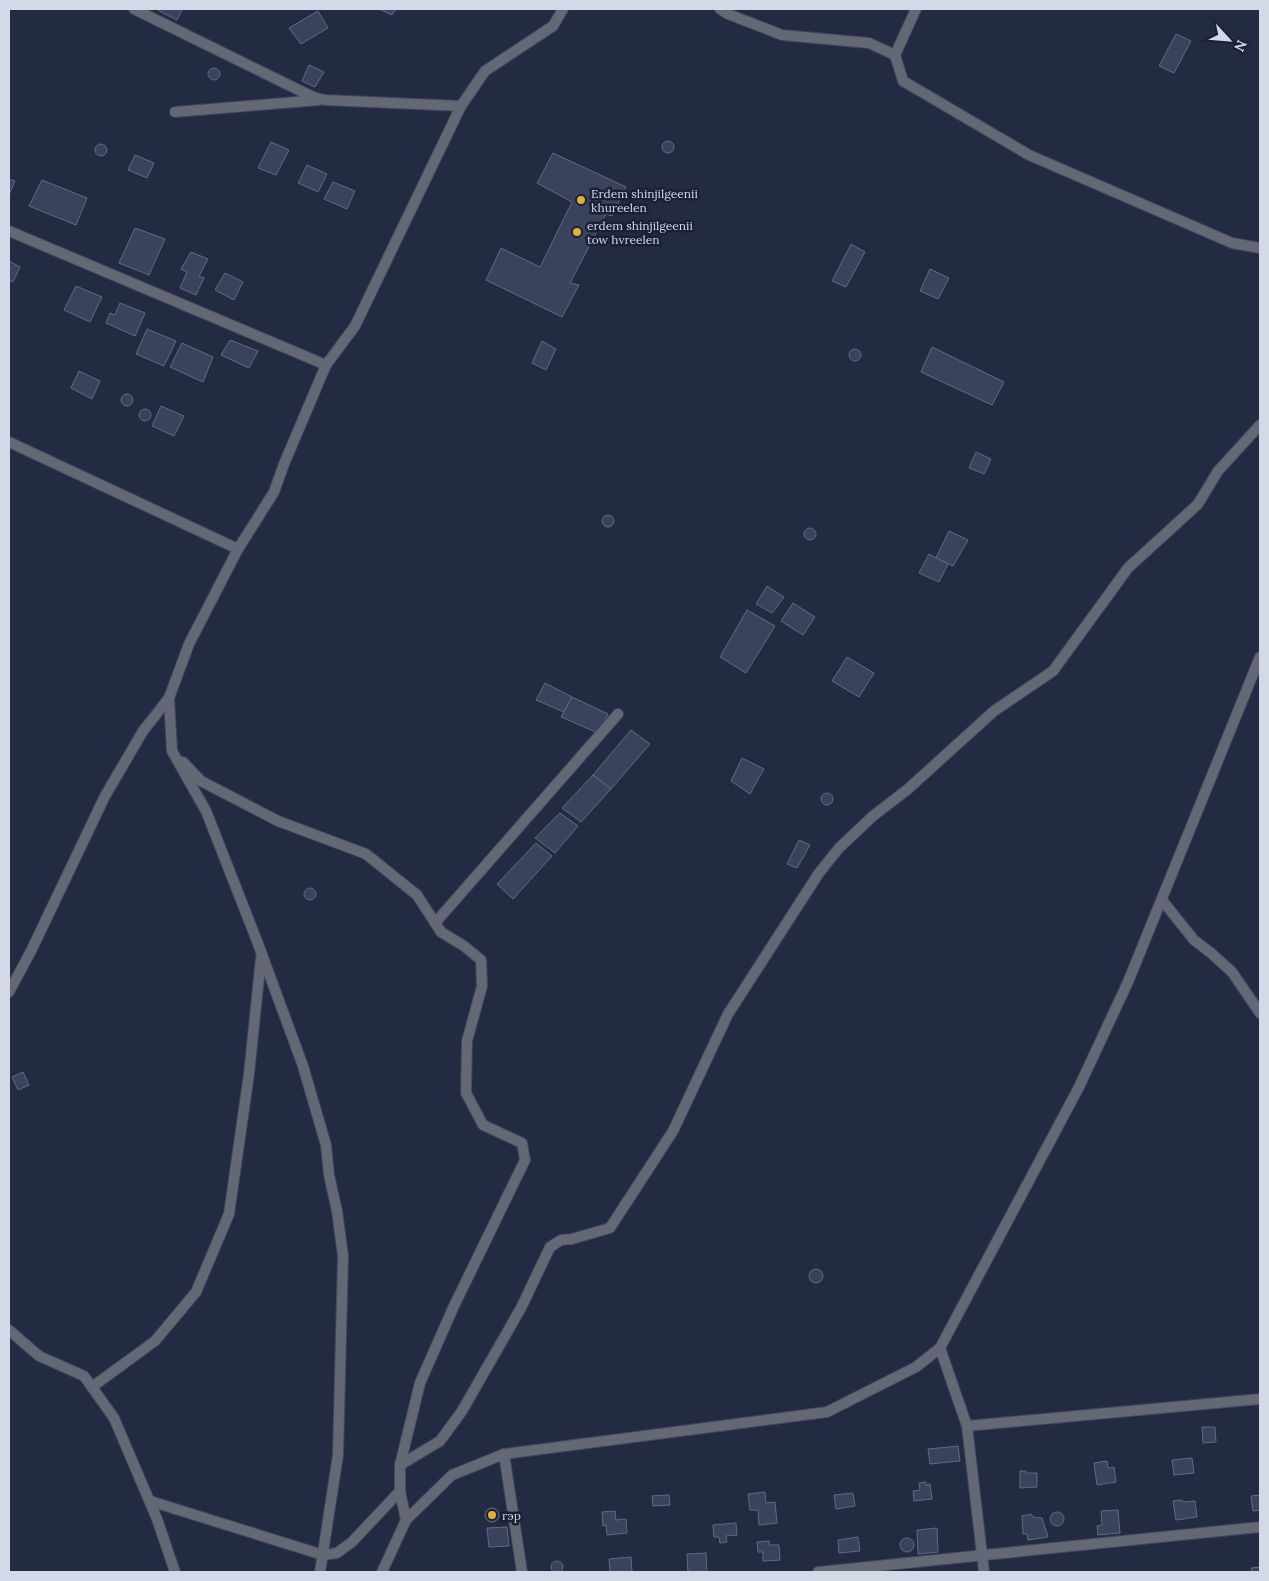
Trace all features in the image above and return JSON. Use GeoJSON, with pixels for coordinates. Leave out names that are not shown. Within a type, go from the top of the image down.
{"type":"FeatureCollection","features":[{"type":"Feature","properties":{"kind":"street"},"geometry":{"type":"LineString","coordinates":[[134,9],[313,97],[325,100]]}},
{"type":"Feature","properties":{"kind":"street"},"geometry":{"type":"LineString","coordinates":[[9,992],[31,951],[105,796],[143,731],[169,698],[189,644],[238,549],[274,492],[326,365],[355,326],[461,106],[485,71],[553,26],[563,9]]}},
{"type":"Feature","properties":{"kind":"street"},"geometry":{"type":"LineString","coordinates":[[720,9],[728,14],[782,35],[870,43],[895,55]]}},
{"type":"Feature","properties":{"kind":"street"},"geometry":{"type":"LineString","coordinates":[[916,9],[895,55],[903,80],[1029,155],[1232,243],[1260,248]]}},
{"type":"Feature","properties":{"kind":"street"},"geometry":{"type":"LineString","coordinates":[[175,112],[325,100],[461,106]]}},
{"type":"Feature","properties":{"kind":"street"},"geometry":{"type":"LineString","coordinates":[[9,231],[326,365]]}},
{"type":"Feature","properties":{"kind":"street"},"geometry":{"type":"LineString","coordinates":[[400,1465],[440,1441],[462,1411],[521,1308],[550,1248],[561,1240],[572,1239],[610,1228],[674,1131],[728,1014],[824,867],[872,816],[908,789],[994,711],[1054,671],[1128,568],[1198,504],[1218,471],[1260,425]]}},
{"type":"Feature","properties":{"kind":"street"},"geometry":{"type":"LineString","coordinates":[[9,442],[238,549]]}},
{"type":"Feature","properties":{"kind":"street"},"geometry":{"type":"LineString","coordinates":[[382,1572],[406,1520],[452,1475],[504,1454],[827,1412],[916,1366],[940,1348],[1079,1087],[1128,982],[1260,657]]}},
{"type":"Feature","properties":{"kind":"street"},"geometry":{"type":"LineString","coordinates":[[169,698],[172,751],[206,811],[303,1066],[326,1145],[329,1175],[338,1211],[343,1256],[338,1455],[320,1572]]}},
{"type":"Feature","properties":{"kind":"street"},"geometry":{"type":"LineString","coordinates":[[436,923],[618,714]]}},
{"type":"Feature","properties":{"kind":"street"},"geometry":{"type":"LineString","coordinates":[[172,751],[201,781],[278,821],[366,854],[417,896],[441,932],[464,946],[481,960],[482,986],[467,1041],[466,1093],[483,1125],[522,1143],[526,1160],[453,1308],[420,1383],[400,1465],[400,1491],[406,1520]]}},
{"type":"Feature","properties":{"kind":"street"},"geometry":{"type":"LineString","coordinates":[[1162,900],[1194,940],[1232,972],[1260,1013]]}},
{"type":"Feature","properties":{"kind":"street"},"geometry":{"type":"LineString","coordinates":[[92,1387],[155,1341],[196,1292],[228,1214],[249,1074],[262,954]]}},
{"type":"Feature","properties":{"kind":"street"},"geometry":{"type":"LineString","coordinates":[[9,1330],[39,1356],[84,1376],[114,1418],[150,1501],[175,1572]]}},
{"type":"Feature","properties":{"kind":"street"},"geometry":{"type":"LineString","coordinates":[[940,1348],[967,1426],[984,1572]]}},
{"type":"Feature","properties":{"kind":"street"},"geometry":{"type":"LineString","coordinates":[[967,1426],[1260,1399]]}},
{"type":"Feature","properties":{"kind":"street"},"geometry":{"type":"LineString","coordinates":[[504,1454],[522,1572]]}},
{"type":"Feature","properties":{"kind":"street"},"geometry":{"type":"LineString","coordinates":[[150,1501],[323,1554],[337,1553],[352,1542],[400,1491]]}},
{"type":"Feature","properties":{"kind":"street"},"geometry":{"type":"LineString","coordinates":[[818,1572],[1260,1527]]}},
{"type":"Feature","properties":{"kind":"building"},"geometry":{"type":"Polygon","coordinates":[[[160,9],[182,10],[177,20],[159,11],[160,9]]]}},
{"type":"Feature","properties":{"kind":"building"},"geometry":{"type":"Polygon","coordinates":[[[379,9],[396,9],[392,15],[379,9]]]}},
{"type":"Feature","properties":{"kind":"building"},"geometry":{"type":"Polygon","coordinates":[[[318,11],[328,28],[301,44],[289,28],[318,11]]]}},
{"type":"Feature","properties":{"kind":"building"},"geometry":{"type":"Polygon","coordinates":[[[1176,34],[1191,41],[1174,73],[1159,66],[1176,34]]]}},
{"type":"Feature","properties":{"kind":"building"},"geometry":{"type":"Polygon","coordinates":[[[309,65],[324,72],[315,87],[302,81],[309,65]]]}},
{"type":"Feature","properties":{"kind":"building"},"geometry":{"type":"Polygon","coordinates":[[[212,68],[216,68],[220,74],[216,80],[212,80],[208,76],[208,72],[212,68]]]}},
{"type":"Feature","properties":{"kind":"building"},"geometry":{"type":"Polygon","coordinates":[[[666,141],[670,141],[674,147],[670,153],[666,153],[662,149],[662,145],[666,141]]]}},
{"type":"Feature","properties":{"kind":"building"},"geometry":{"type":"Polygon","coordinates":[[[271,142],[289,150],[276,175],[258,168],[271,142]]]}},
{"type":"Feature","properties":{"kind":"building"},"geometry":{"type":"Polygon","coordinates":[[[99,144],[103,144],[107,150],[103,156],[99,156],[95,152],[95,148],[99,144]]]}},
{"type":"Feature","properties":{"kind":"building","name":"erdem shinjilgeenii tow hvreelen"},"geometry":{"type":"Polygon","coordinates":[[[553,153],[626,187],[612,216],[606,214],[570,283],[579,285],[562,317],[486,280],[501,248],[540,267],[572,202],[537,183],[553,153]]]}},
{"type":"Feature","properties":{"kind":"building"},"geometry":{"type":"Polygon","coordinates":[[[135,155],[154,163],[147,178],[128,170],[135,155]]]}},
{"type":"Feature","properties":{"kind":"building"},"geometry":{"type":"Polygon","coordinates":[[[307,165],[327,174],[318,192],[298,183],[307,165]]]}},
{"type":"Feature","properties":{"kind":"building"},"geometry":{"type":"Polygon","coordinates":[[[9,179],[15,181],[9,195],[9,179]]]}},
{"type":"Feature","properties":{"kind":"building"},"geometry":{"type":"Polygon","coordinates":[[[42,180],[87,198],[76,225],[29,206],[42,180]]]}},
{"type":"Feature","properties":{"kind":"building"},"geometry":{"type":"Polygon","coordinates":[[[333,182],[355,191],[347,209],[324,199],[333,182]]]}},
{"type":"Feature","properties":{"kind":"building"},"geometry":{"type":"Polygon","coordinates":[[[135,228],[165,239],[149,275],[119,263],[135,228]]]}},
{"type":"Feature","properties":{"kind":"building"},"geometry":{"type":"Polygon","coordinates":[[[851,244],[865,252],[846,287],[832,281],[851,244]]]}},
{"type":"Feature","properties":{"kind":"building"},"geometry":{"type":"Polygon","coordinates":[[[191,252],[208,259],[199,276],[204,278],[196,295],[180,288],[187,272],[181,269],[191,252]]]}},
{"type":"Feature","properties":{"kind":"building"},"geometry":{"type":"Polygon","coordinates":[[[9,261],[20,267],[13,282],[9,280],[9,261]]]}},
{"type":"Feature","properties":{"kind":"building"},"geometry":{"type":"Polygon","coordinates":[[[930,269],[949,278],[938,299],[920,291],[930,269]]]}},
{"type":"Feature","properties":{"kind":"building"},"geometry":{"type":"Polygon","coordinates":[[[225,273],[243,282],[234,300],[215,290],[225,273]]]}},
{"type":"Feature","properties":{"kind":"building"},"geometry":{"type":"Polygon","coordinates":[[[76,286],[102,297],[90,322],[64,310],[76,286]]]}},
{"type":"Feature","properties":{"kind":"building"},"geometry":{"type":"Polygon","coordinates":[[[120,303],[145,313],[135,336],[106,323],[110,313],[115,315],[120,303]]]}},
{"type":"Feature","properties":{"kind":"building"},"geometry":{"type":"Polygon","coordinates":[[[147,329],[176,341],[164,366],[136,354],[147,329]]]}},
{"type":"Feature","properties":{"kind":"building"},"geometry":{"type":"Polygon","coordinates":[[[230,340],[258,351],[249,368],[221,355],[230,340]]]}},
{"type":"Feature","properties":{"kind":"building"},"geometry":{"type":"Polygon","coordinates":[[[542,341],[556,349],[546,370],[532,363],[542,341]]]}},
{"type":"Feature","properties":{"kind":"building"},"geometry":{"type":"Polygon","coordinates":[[[182,343],[213,357],[203,382],[170,367],[182,343]]]}},
{"type":"Feature","properties":{"kind":"building"},"geometry":{"type":"Polygon","coordinates":[[[932,347],[1004,382],[992,405],[921,372],[932,347]]]}},
{"type":"Feature","properties":{"kind":"building"},"geometry":{"type":"Polygon","coordinates":[[[853,349],[857,349],[861,355],[857,361],[853,361],[849,357],[849,353],[853,349]]]}},
{"type":"Feature","properties":{"kind":"building"},"geometry":{"type":"Polygon","coordinates":[[[79,371],[100,381],[92,399],[71,388],[79,371]]]}},
{"type":"Feature","properties":{"kind":"building"},"geometry":{"type":"Polygon","coordinates":[[[125,394],[129,394],[133,400],[129,406],[125,406],[121,402],[121,398],[125,394]]]}},
{"type":"Feature","properties":{"kind":"building"},"geometry":{"type":"Polygon","coordinates":[[[161,406],[184,416],[174,436],[152,426],[161,406]]]}},
{"type":"Feature","properties":{"kind":"building"},"geometry":{"type":"Polygon","coordinates":[[[143,409],[147,409],[151,415],[147,421],[143,421],[139,417],[139,413],[143,409]]]}},
{"type":"Feature","properties":{"kind":"building"},"geometry":{"type":"Polygon","coordinates":[[[976,452],[991,459],[984,474],[969,468],[976,452]]]}},
{"type":"Feature","properties":{"kind":"building"},"geometry":{"type":"Polygon","coordinates":[[[606,515],[610,515],[614,521],[610,527],[606,527],[602,523],[602,519],[606,515]]]}},
{"type":"Feature","properties":{"kind":"building"},"geometry":{"type":"Polygon","coordinates":[[[808,528],[812,528],[816,534],[812,540],[808,540],[804,536],[804,532],[808,528]]]}},
{"type":"Feature","properties":{"kind":"building"},"geometry":{"type":"Polygon","coordinates":[[[949,531],[968,540],[953,566],[936,558],[949,531]]]}},
{"type":"Feature","properties":{"kind":"building"},"geometry":{"type":"Polygon","coordinates":[[[929,554],[948,564],[939,582],[919,573],[929,554]]]}},
{"type":"Feature","properties":{"kind":"building"},"geometry":{"type":"Polygon","coordinates":[[[767,586],[784,597],[772,613],[756,604],[767,586]]]}},
{"type":"Feature","properties":{"kind":"building"},"geometry":{"type":"Polygon","coordinates":[[[793,603],[815,617],[803,635],[781,621],[793,603]]]}},
{"type":"Feature","properties":{"kind":"building"},"geometry":{"type":"Polygon","coordinates":[[[747,610],[775,626],[746,673],[720,657],[747,610]]]}},
{"type":"Feature","properties":{"kind":"building"},"geometry":{"type":"Polygon","coordinates":[[[847,657],[874,673],[859,697],[832,681],[847,657]]]}},
{"type":"Feature","properties":{"kind":"building"},"geometry":{"type":"Polygon","coordinates":[[[545,683],[572,697],[564,712],[536,700],[545,683]]]}},
{"type":"Feature","properties":{"kind":"building"},"geometry":{"type":"Polygon","coordinates":[[[572,697],[608,714],[598,733],[561,717],[572,697]]]}},
{"type":"Feature","properties":{"kind":"building"},"geometry":{"type":"Polygon","coordinates":[[[631,730],[650,744],[611,789],[593,775],[631,730]]]}},
{"type":"Feature","properties":{"kind":"building"},"geometry":{"type":"Polygon","coordinates":[[[742,758],[764,769],[750,794],[731,781],[742,758]]]}},
{"type":"Feature","properties":{"kind":"building"},"geometry":{"type":"Polygon","coordinates":[[[593,775],[611,789],[581,822],[562,808],[593,775]]]}},
{"type":"Feature","properties":{"kind":"building"},"geometry":{"type":"Polygon","coordinates":[[[825,793],[829,793],[833,799],[829,805],[825,805],[821,801],[821,797],[825,793]]]}},
{"type":"Feature","properties":{"kind":"building"},"geometry":{"type":"Polygon","coordinates":[[[560,813],[578,826],[555,853],[535,838],[560,813]]]}},
{"type":"Feature","properties":{"kind":"building"},"geometry":{"type":"Polygon","coordinates":[[[799,840],[810,845],[797,868],[787,864],[799,840]]]}},
{"type":"Feature","properties":{"kind":"building"},"geometry":{"type":"Polygon","coordinates":[[[536,843],[552,856],[513,899],[497,884],[536,843]]]}},
{"type":"Feature","properties":{"kind":"building"},"geometry":{"type":"Polygon","coordinates":[[[308,888],[312,888],[316,894],[312,900],[308,900],[304,896],[304,892],[308,888]]]}},
{"type":"Feature","properties":{"kind":"building"},"geometry":{"type":"Polygon","coordinates":[[[23,1072],[29,1085],[18,1090],[12,1077],[23,1072]]]}},
{"type":"Feature","properties":{"kind":"building"},"geometry":{"type":"Polygon","coordinates":[[[816,1269],[821,1271],[823,1276],[821,1281],[816,1283],[811,1281],[809,1276],[811,1271],[816,1269]]]}},
{"type":"Feature","properties":{"kind":"building"},"geometry":{"type":"Polygon","coordinates":[[[1202,1427],[1215,1427],[1216,1442],[1203,1443],[1202,1427]]]}},
{"type":"Feature","properties":{"kind":"building"},"geometry":{"type":"Polygon","coordinates":[[[958,1446],[960,1461],[930,1464],[928,1449],[958,1446]]]}},
{"type":"Feature","properties":{"kind":"building"},"geometry":{"type":"Polygon","coordinates":[[[1192,1458],[1194,1473],[1174,1475],[1172,1460],[1192,1458]]]}},
{"type":"Feature","properties":{"kind":"building"},"geometry":{"type":"Polygon","coordinates":[[[1107,1461],[1108,1468],[1114,1467],[1116,1482],[1097,1485],[1094,1463],[1107,1461]]]}},
{"type":"Feature","properties":{"kind":"building"},"geometry":{"type":"Polygon","coordinates":[[[1020,1471],[1037,1473],[1037,1487],[1020,1488],[1020,1471]]]}},
{"type":"Feature","properties":{"kind":"building"},"geometry":{"type":"Polygon","coordinates":[[[926,1482],[926,1485],[930,1484],[932,1499],[914,1501],[913,1491],[920,1490],[919,1483],[926,1482]]]}},
{"type":"Feature","properties":{"kind":"building"},"geometry":{"type":"Polygon","coordinates":[[[765,1492],[766,1503],[775,1502],[777,1523],[759,1525],[758,1510],[750,1510],[748,1494],[765,1492]]]}},
{"type":"Feature","properties":{"kind":"building"},"geometry":{"type":"Polygon","coordinates":[[[853,1493],[855,1506],[836,1509],[834,1495],[853,1493]]]}},
{"type":"Feature","properties":{"kind":"building"},"geometry":{"type":"Polygon","coordinates":[[[669,1495],[670,1505],[653,1506],[652,1496],[669,1495]]]}},
{"type":"Feature","properties":{"kind":"building"},"geometry":{"type":"Polygon","coordinates":[[[1260,1495],[1260,1510],[1253,1511],[1251,1496],[1260,1495]]]}},
{"type":"Feature","properties":{"kind":"building"},"geometry":{"type":"Polygon","coordinates":[[[1182,1500],[1183,1502],[1195,1501],[1197,1517],[1176,1520],[1173,1501],[1182,1500]]]}},
{"type":"Feature","properties":{"kind":"building","name":"гэр"},"geometry":{"type":"Polygon","coordinates":[[[492,1508],[497,1510],[499,1515],[497,1520],[492,1522],[487,1520],[485,1515],[487,1510],[492,1508]]]}},
{"type":"Feature","properties":{"kind":"building"},"geometry":{"type":"Polygon","coordinates":[[[1118,1510],[1120,1533],[1098,1535],[1097,1526],[1102,1525],[1101,1511],[1118,1510]]]}},
{"type":"Feature","properties":{"kind":"building"},"geometry":{"type":"Polygon","coordinates":[[[615,1511],[616,1520],[626,1519],[627,1533],[607,1535],[606,1525],[603,1526],[602,1512],[615,1511]]]}},
{"type":"Feature","properties":{"kind":"building"},"geometry":{"type":"Polygon","coordinates":[[[1057,1512],[1062,1514],[1064,1519],[1062,1524],[1057,1526],[1052,1524],[1050,1519],[1052,1514],[1057,1512]]]}},
{"type":"Feature","properties":{"kind":"building"},"geometry":{"type":"Polygon","coordinates":[[[1031,1514],[1033,1517],[1042,1518],[1048,1537],[1028,1540],[1027,1534],[1023,1534],[1022,1516],[1031,1514]]]}},
{"type":"Feature","properties":{"kind":"building"},"geometry":{"type":"Polygon","coordinates":[[[736,1523],[737,1535],[726,1536],[727,1542],[720,1543],[719,1537],[714,1537],[713,1525],[736,1523]]]}},
{"type":"Feature","properties":{"kind":"building"},"geometry":{"type":"Polygon","coordinates":[[[507,1527],[509,1546],[489,1547],[487,1528],[507,1527]]]}},
{"type":"Feature","properties":{"kind":"building"},"geometry":{"type":"Polygon","coordinates":[[[937,1528],[938,1552],[918,1554],[917,1530],[937,1528]]]}},
{"type":"Feature","properties":{"kind":"building"},"geometry":{"type":"Polygon","coordinates":[[[858,1537],[860,1551],[839,1553],[838,1540],[858,1537]]]}},
{"type":"Feature","properties":{"kind":"building"},"geometry":{"type":"Polygon","coordinates":[[[907,1538],[912,1540],[914,1545],[912,1550],[907,1552],[902,1550],[900,1545],[902,1540],[907,1538]]]}},
{"type":"Feature","properties":{"kind":"building"},"geometry":{"type":"Polygon","coordinates":[[[769,1541],[769,1545],[779,1545],[780,1560],[763,1561],[763,1552],[758,1552],[757,1542],[769,1541]]]}},
{"type":"Feature","properties":{"kind":"building"},"geometry":{"type":"Polygon","coordinates":[[[706,1553],[707,1572],[688,1572],[687,1554],[706,1553]]]}},
{"type":"Feature","properties":{"kind":"building"},"geometry":{"type":"Polygon","coordinates":[[[631,1557],[632,1572],[610,1572],[609,1559],[631,1557]]]}},
{"type":"Feature","properties":{"kind":"building"},"geometry":{"type":"Polygon","coordinates":[[[559,1561],[562,1562],[562,1572],[555,1573],[552,1572],[551,1565],[552,1562],[559,1561]]]}},
{"type":"Feature","properties":{"kind":"building"},"geometry":{"type":"Polygon","coordinates":[[[1260,1567],[1260,1572],[1252,1572],[1251,1568],[1260,1567]]]}},
{"type":"Feature","properties":{"kind":"place","name":"Erdem shinjilgeenii khureelen"},"geometry":{"type":"Point","coordinates":[581,200]}},
{"type":"Feature","properties":{"kind":"place","name":"erdem shinjilgeenii tow hvreelen"},"geometry":{"type":"Point","coordinates":[577,232]}},
{"type":"Feature","properties":{"kind":"place","name":"гэр"},"geometry":{"type":"Point","coordinates":[492,1515]}}]}
